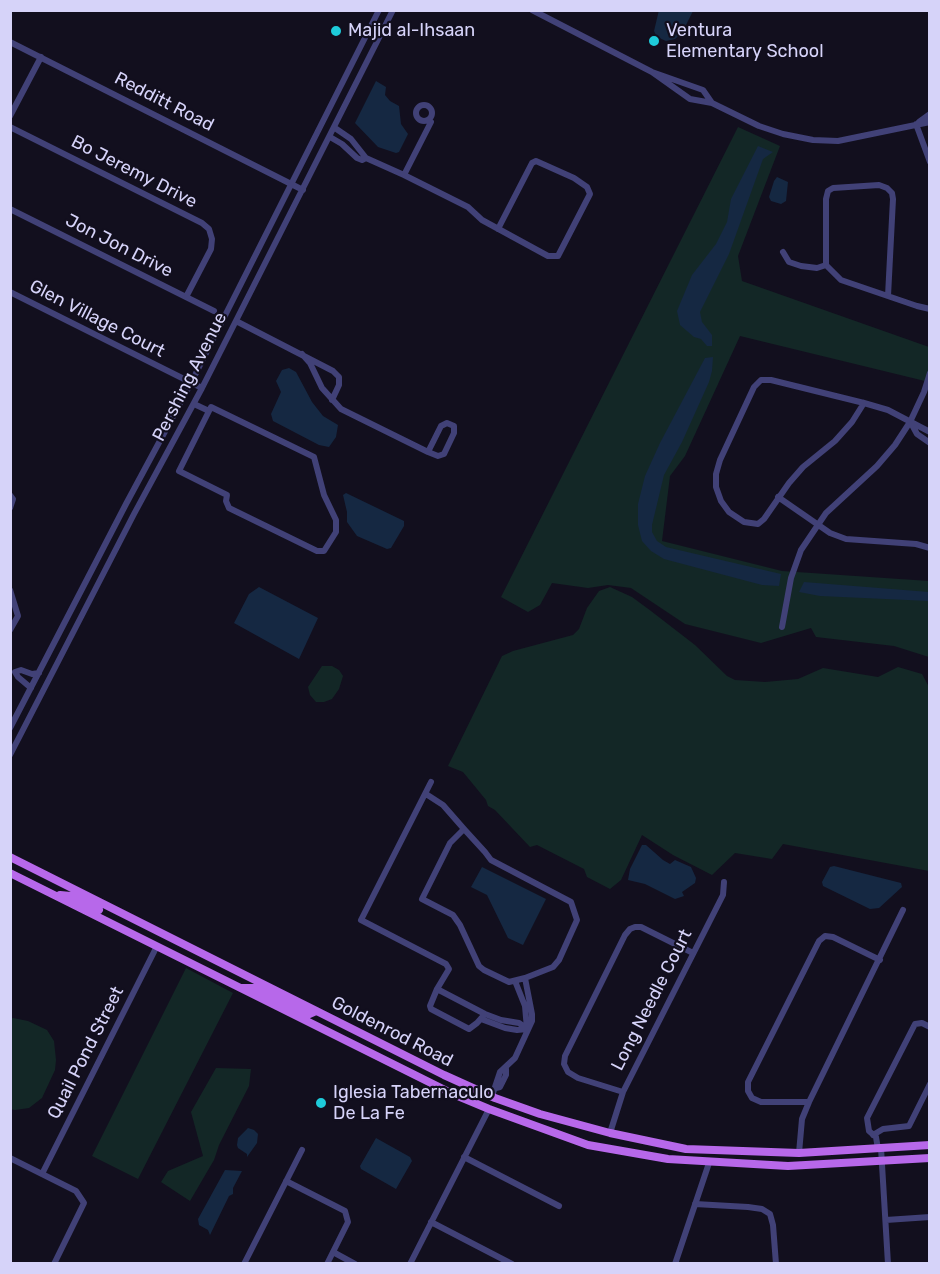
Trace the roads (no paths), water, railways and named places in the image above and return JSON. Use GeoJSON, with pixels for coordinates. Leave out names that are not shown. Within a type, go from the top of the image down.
{"type":"FeatureCollection","features":[{"type":"Feature","properties":{"kind":"main road","name":"Goldenrod Road"},"geometry":{"type":"LineString","coordinates":[[10,857],[408,1058],[513,1105],[610,1133],[686,1149],[799,1153],[930,1145]]}},
{"type":"Feature","properties":{"kind":"main road","name":"Goldenrod Road"},"geometry":{"type":"LineString","coordinates":[[10,873],[465,1099],[588,1145],[668,1159],[709,1163],[788,1166],[930,1158]]}},
{"type":"Feature","properties":{"kind":"main road"},"geometry":{"type":"LineString","coordinates":[[53,894],[71,896],[136,929],[147,926]]}},
{"type":"Feature","properties":{"kind":"main road"},"geometry":{"type":"LineString","coordinates":[[158,946],[172,943],[244,980],[257,981]]}},
{"type":"Feature","properties":{"kind":"main road"},"geometry":{"type":"LineString","coordinates":[[241,988],[254,988],[307,1015],[316,1011]]}},
{"type":"Feature","properties":{"kind":"main road"},"geometry":{"type":"LineString","coordinates":[[320,1027],[330,1023],[392,1054],[408,1058]]}},
{"type":"Feature","properties":{"kind":"main road"},"geometry":{"type":"LineString","coordinates":[[465,1099],[492,1096]]}},
{"type":"Feature","properties":{"kind":"main road"},"geometry":{"type":"LineString","coordinates":[[489,1109],[513,1105]]}},
{"type":"Feature","properties":{"kind":"street","name":"Pershing Avenue"},"geometry":{"type":"LineString","coordinates":[[10,728],[191,383],[379,10]]}},
{"type":"Feature","properties":{"kind":"street","name":"Pershing Avenue"},"geometry":{"type":"LineString","coordinates":[[10,755],[134,514],[194,404],[393,10]]}},
{"type":"Feature","properties":{"kind":"street"},"geometry":{"type":"LineString","coordinates":[[532,10],[652,72],[703,90],[712,102]]}},
{"type":"Feature","properties":{"kind":"street","name":"Redditt Road"},"geometry":{"type":"LineString","coordinates":[[10,42],[303,190]]}},
{"type":"Feature","properties":{"kind":"street"},"geometry":{"type":"LineString","coordinates":[[10,116],[41,57]]}},
{"type":"Feature","properties":{"kind":"street"},"geometry":{"type":"LineString","coordinates":[[652,72],[690,99],[712,102],[759,126],[813,140],[838,141],[930,122]]}},
{"type":"Feature","properties":{"kind":"street"},"geometry":{"type":"LineString","coordinates":[[916,124],[930,114]]}},
{"type":"Feature","properties":{"kind":"street"},"geometry":{"type":"LineString","coordinates":[[405,175],[431,122],[428,120]]}},
{"type":"Feature","properties":{"kind":"street"},"geometry":{"type":"LineString","coordinates":[[916,124],[930,162]]}},
{"type":"Feature","properties":{"kind":"street","name":"Bo Jeremy Drive"},"geometry":{"type":"LineString","coordinates":[[10,127],[202,223],[209,229],[212,239],[211,249],[186,297]]}},
{"type":"Feature","properties":{"kind":"street"},"geometry":{"type":"LineString","coordinates":[[335,128],[355,143],[366,158],[468,207],[482,220],[498,229],[548,256],[558,256],[590,194],[587,187],[574,178],[536,161],[532,163],[498,229]]}},
{"type":"Feature","properties":{"kind":"street"},"geometry":{"type":"LineString","coordinates":[[330,137],[357,158],[362,160],[366,158]]}},
{"type":"Feature","properties":{"kind":"street"},"geometry":{"type":"LineString","coordinates":[[348,149],[355,143]]}},
{"type":"Feature","properties":{"kind":"street"},"geometry":{"type":"LineString","coordinates":[[888,296],[892,193],[879,184],[833,188],[828,191],[826,199],[826,265],[841,280],[917,306],[930,309]]}},
{"type":"Feature","properties":{"kind":"street","name":"Jon Jon Drive"},"geometry":{"type":"LineString","coordinates":[[10,209],[214,311]]}},
{"type":"Feature","properties":{"kind":"street"},"geometry":{"type":"LineString","coordinates":[[783,252],[789,262],[801,266],[817,268],[826,265]]}},
{"type":"Feature","properties":{"kind":"street","name":"Glen Village Court"},"geometry":{"type":"LineString","coordinates":[[10,292],[202,388]]}},
{"type":"Feature","properties":{"kind":"street"},"geometry":{"type":"LineString","coordinates":[[236,321],[333,371],[339,377],[339,385],[332,400]]}},
{"type":"Feature","properties":{"kind":"street"},"geometry":{"type":"LineString","coordinates":[[302,354],[310,363],[322,388],[341,409],[428,452],[438,456],[444,454],[454,433],[454,426],[447,423],[441,426],[428,452]]}},
{"type":"Feature","properties":{"kind":"street"},"geometry":{"type":"LineString","coordinates":[[782,627],[791,578],[801,550],[817,524],[842,497],[877,466],[910,422],[930,373]]}},
{"type":"Feature","properties":{"kind":"street"},"geometry":{"type":"LineString","coordinates":[[864,403],[836,441],[803,467],[758,524],[744,522],[729,512],[721,501],[716,487],[716,474],[754,387],[761,380],[771,380],[864,403],[888,410],[930,432]]}},
{"type":"Feature","properties":{"kind":"street"},"geometry":{"type":"LineString","coordinates":[[194,404],[209,411]]}},
{"type":"Feature","properties":{"kind":"street"},"geometry":{"type":"LineString","coordinates":[[211,407],[314,458],[324,495],[336,520],[336,532],[324,551],[317,551],[230,508],[226,501],[227,495],[179,471],[209,411],[211,407]]}},
{"type":"Feature","properties":{"kind":"street"},"geometry":{"type":"LineString","coordinates":[[910,422],[917,434],[930,443]]}},
{"type":"Feature","properties":{"kind":"street"},"geometry":{"type":"LineString","coordinates":[[10,495],[13,499],[10,508]]}},
{"type":"Feature","properties":{"kind":"street"},"geometry":{"type":"LineString","coordinates":[[778,497],[830,533],[846,539],[916,544],[930,548]]}},
{"type":"Feature","properties":{"kind":"street"},"geometry":{"type":"LineString","coordinates":[[10,590],[18,616],[10,630]]}},
{"type":"Feature","properties":{"kind":"street"},"geometry":{"type":"LineString","coordinates":[[13,671],[39,673]]}},
{"type":"Feature","properties":{"kind":"street"},"geometry":{"type":"LineString","coordinates":[[13,671],[31,688]]}},
{"type":"Feature","properties":{"kind":"street"},"geometry":{"type":"LineString","coordinates":[[431,782],[361,920],[446,964],[449,969],[429,1006],[469,1029],[483,1016]]}},
{"type":"Feature","properties":{"kind":"street"},"geometry":{"type":"LineString","coordinates":[[426,794],[443,805],[464,829],[491,860],[571,902],[577,920],[559,960],[553,967],[509,982],[484,970],[479,966],[453,915],[422,899],[450,843],[464,829]]}},
{"type":"Feature","properties":{"kind":"street","name":"Long Needle Court"},"geometry":{"type":"LineString","coordinates":[[610,1133],[622,1092],[723,895],[724,882]]}},
{"type":"Feature","properties":{"kind":"street"},"geometry":{"type":"LineString","coordinates":[[799,1153],[802,1119],[808,1102],[903,910]]}},
{"type":"Feature","properties":{"kind":"street"},"geometry":{"type":"LineString","coordinates":[[622,1092],[578,1078],[568,1072],[564,1064],[565,1056],[630,929],[641,927],[693,953]]}},
{"type":"Feature","properties":{"kind":"street"},"geometry":{"type":"LineString","coordinates":[[808,1102],[760,1102],[752,1098],[748,1091],[748,1082],[819,941],[825,936],[833,937],[880,960]]}},
{"type":"Feature","properties":{"kind":"street","name":"Quail Pond Street"},"geometry":{"type":"LineString","coordinates":[[42,1174],[158,946]]}},
{"type":"Feature","properties":{"kind":"street"},"geometry":{"type":"LineString","coordinates":[[492,1096],[500,1072],[506,1068],[520,1049],[531,1024],[532,1014],[525,978]]}},
{"type":"Feature","properties":{"kind":"street"},"geometry":{"type":"LineString","coordinates":[[515,981],[525,1005],[527,1029]]}},
{"type":"Feature","properties":{"kind":"street"},"geometry":{"type":"LineString","coordinates":[[437,989],[483,1016],[517,1030],[527,1029]]}},
{"type":"Feature","properties":{"kind":"street"},"geometry":{"type":"LineString","coordinates":[[888,1263],[882,1161],[877,1149],[876,1137],[869,1131],[867,1118],[915,1023],[922,1023],[930,1027]]}},
{"type":"Feature","properties":{"kind":"street"},"geometry":{"type":"LineString","coordinates":[[873,1135],[883,1129],[909,1126],[930,1084]]}},
{"type":"Feature","properties":{"kind":"street"},"geometry":{"type":"LineString","coordinates":[[410,1263],[489,1109]]}},
{"type":"Feature","properties":{"kind":"street"},"geometry":{"type":"LineString","coordinates":[[244,1263],[302,1150]]}},
{"type":"Feature","properties":{"kind":"street"},"geometry":{"type":"LineString","coordinates":[[464,1157],[559,1206]]}},
{"type":"Feature","properties":{"kind":"street"},"geometry":{"type":"LineString","coordinates":[[10,1158],[76,1191],[84,1203],[54,1263]]}},
{"type":"Feature","properties":{"kind":"street"},"geometry":{"type":"LineString","coordinates":[[675,1263],[709,1163]]}},
{"type":"Feature","properties":{"kind":"street"},"geometry":{"type":"LineString","coordinates":[[286,1181],[345,1211],[348,1222],[327,1263]]}},
{"type":"Feature","properties":{"kind":"street"},"geometry":{"type":"LineString","coordinates":[[695,1204],[748,1207],[762,1209],[770,1214],[776,1263]]}},
{"type":"Feature","properties":{"kind":"street"},"geometry":{"type":"LineString","coordinates":[[886,1220],[930,1217]]}},
{"type":"Feature","properties":{"kind":"street"},"geometry":{"type":"LineString","coordinates":[[431,1222],[512,1263]]}},
{"type":"Feature","properties":{"kind":"street"},"geometry":{"type":"LineString","coordinates":[[333,1252],[355,1263]]}},
{"type":"Feature","properties":{"kind":"water"},"geometry":{"type":"Polygon","coordinates":[[[659,10],[693,11],[682,33],[675,39],[666,41],[657,37],[654,31],[659,10]]]}},
{"type":"Feature","properties":{"kind":"water"},"geometry":{"type":"Polygon","coordinates":[[[376,81],[386,87],[385,95],[399,106],[401,124],[408,134],[399,152],[396,153],[378,147],[355,123],[376,81]]]}},
{"type":"Feature","properties":{"kind":"water"},"geometry":{"type":"Polygon","coordinates":[[[758,146],[773,152],[763,159],[729,254],[700,312],[702,322],[712,335],[712,346],[707,346],[701,339],[694,337],[680,325],[677,311],[692,275],[716,244],[727,222],[731,199],[758,146]]]}},
{"type":"Feature","properties":{"kind":"water"},"geometry":{"type":"Polygon","coordinates":[[[777,177],[788,182],[786,201],[781,204],[771,201],[769,197],[777,177]]]}},
{"type":"Feature","properties":{"kind":"water"},"geometry":{"type":"Polygon","coordinates":[[[713,357],[709,382],[682,442],[664,475],[652,532],[657,541],[666,547],[781,574],[779,586],[762,585],[664,559],[651,551],[642,541],[638,525],[638,504],[645,476],[705,358],[713,357]]]}},
{"type":"Feature","properties":{"kind":"water"},"geometry":{"type":"Polygon","coordinates":[[[289,368],[296,372],[312,402],[323,416],[338,425],[336,437],[329,447],[319,445],[273,421],[271,414],[281,392],[276,381],[282,370],[289,368]]]}},
{"type":"Feature","properties":{"kind":"water"},"geometry":{"type":"Polygon","coordinates":[[[346,493],[404,521],[404,526],[391,548],[387,549],[357,536],[347,522],[343,495],[346,493]]]}},
{"type":"Feature","properties":{"kind":"water"},"geometry":{"type":"Polygon","coordinates":[[[804,582],[929,592],[929,601],[820,596],[799,592],[804,582]]]}},
{"type":"Feature","properties":{"kind":"water"},"geometry":{"type":"Polygon","coordinates":[[[259,587],[318,618],[299,659],[234,623],[249,594],[259,587]]]}},
{"type":"Feature","properties":{"kind":"water"},"geometry":{"type":"Polygon","coordinates":[[[642,845],[646,845],[670,864],[675,860],[691,867],[696,878],[695,883],[682,892],[684,896],[675,899],[645,884],[628,880],[630,869],[642,845]]]}},
{"type":"Feature","properties":{"kind":"water"},"geometry":{"type":"Polygon","coordinates":[[[834,866],[901,883],[902,887],[879,908],[870,909],[823,886],[822,882],[830,867],[834,866]]]}},
{"type":"Feature","properties":{"kind":"water"},"geometry":{"type":"Polygon","coordinates":[[[482,867],[546,899],[523,945],[508,938],[487,895],[471,887],[482,867]]]}},
{"type":"Feature","properties":{"kind":"water"},"geometry":{"type":"Polygon","coordinates":[[[248,1128],[258,1134],[257,1143],[247,1157],[247,1154],[237,1145],[238,1138],[248,1128]]]}},
{"type":"Feature","properties":{"kind":"water"},"geometry":{"type":"Polygon","coordinates":[[[376,1138],[410,1157],[412,1161],[396,1189],[361,1169],[360,1166],[376,1138]]]}},
{"type":"Feature","properties":{"kind":"water"},"geometry":{"type":"Polygon","coordinates":[[[225,1170],[242,1171],[233,1188],[233,1194],[229,1196],[210,1235],[208,1230],[199,1225],[198,1219],[225,1170]]]}},
{"type":"Feature","properties":{"kind":"place","name":"Majid al-Ihsaan"},"geometry":{"type":"Point","coordinates":[336,31]}},
{"type":"Feature","properties":{"kind":"place","name":"Ventura Elementary School"},"geometry":{"type":"Point","coordinates":[654,41]}},
{"type":"Feature","properties":{"kind":"place","name":"Iglesia Tabernaculo De La Fe"},"geometry":{"type":"Point","coordinates":[321,1103]}}]}
